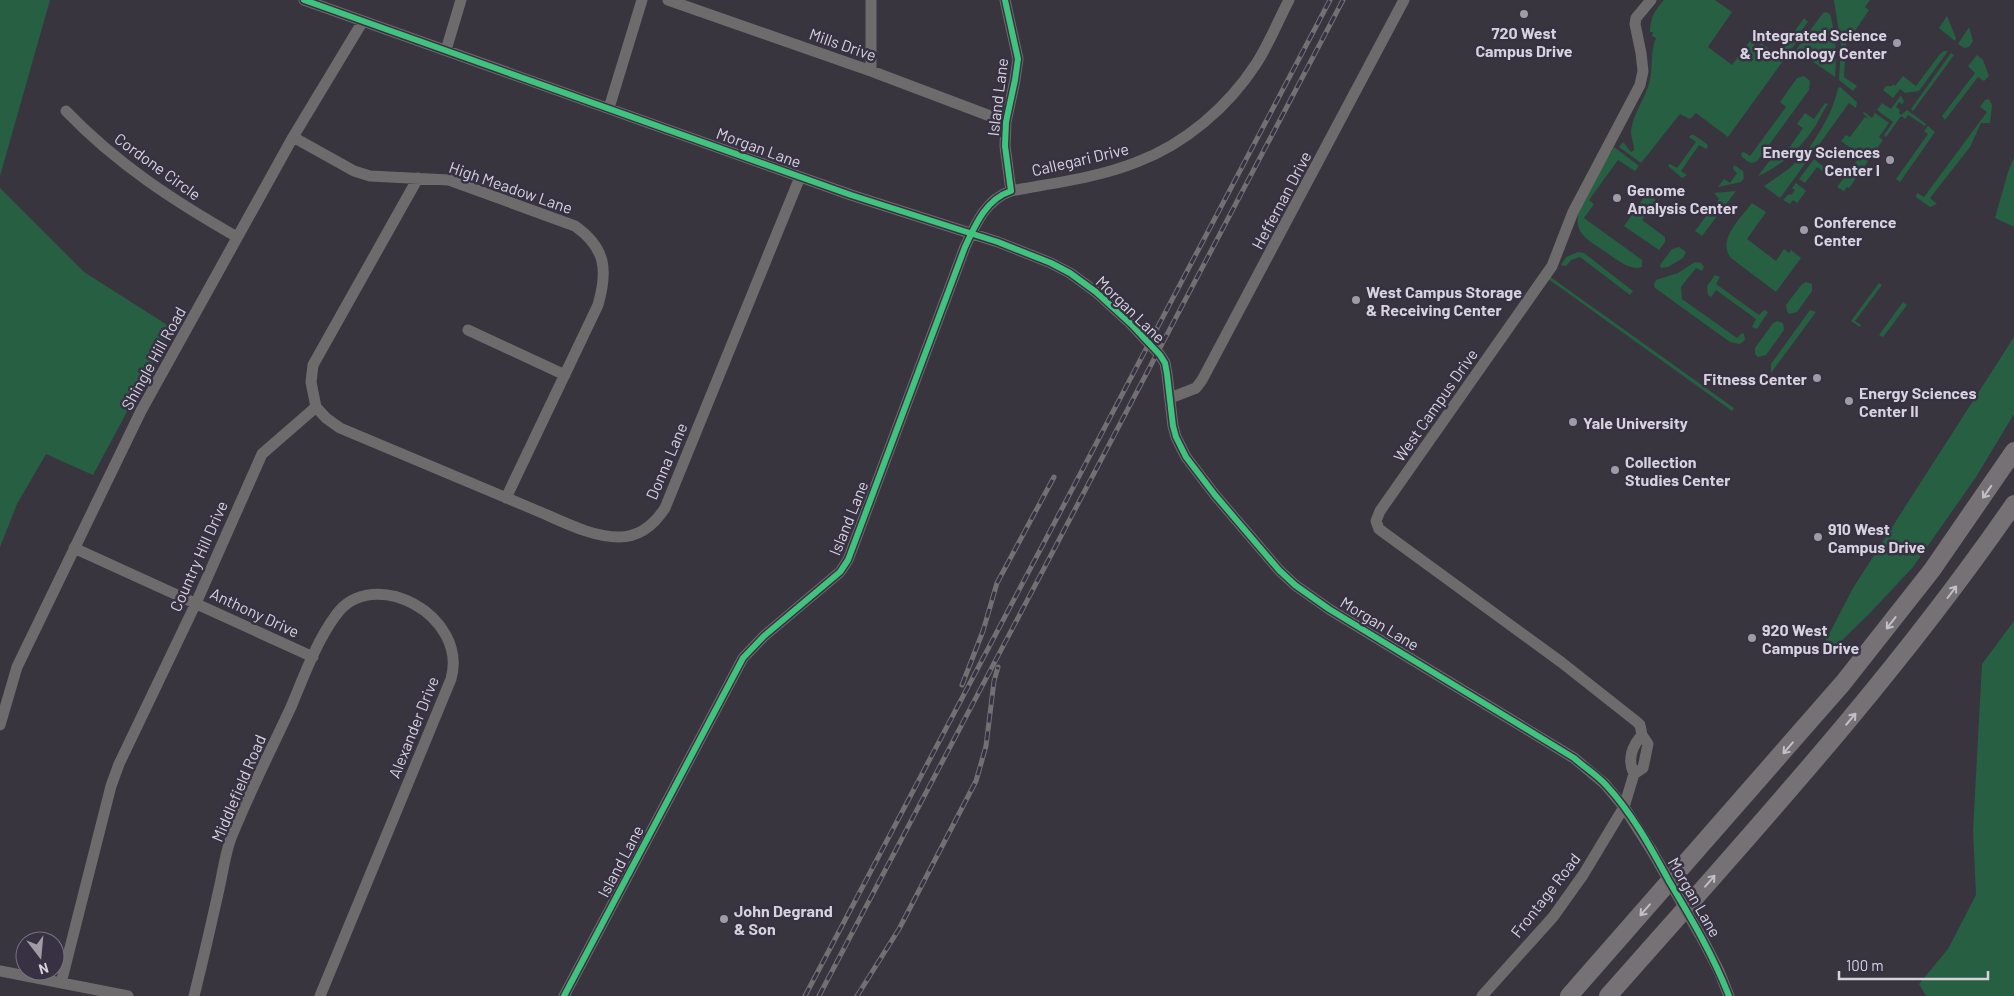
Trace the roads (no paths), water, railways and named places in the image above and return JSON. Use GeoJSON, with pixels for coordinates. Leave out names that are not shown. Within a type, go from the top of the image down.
{"type":"FeatureCollection","features":[{"type":"Feature","properties":{"kind":"highway"},"geometry":{"type":"LineString","coordinates":[[1569,996],[1849,676],[1932,570],[2014,451]]}},
{"type":"Feature","properties":{"kind":"highway"},"geometry":{"type":"LineString","coordinates":[[1608,996],[1865,702],[1953,590],[2014,504]]}},
{"type":"Feature","properties":{"kind":"street","name":"Morgan Lane"},"geometry":{"type":"LineString","coordinates":[[304,0],[800,177],[971,233],[1052,263],[1070,273],[1096,292],[1131,324],[1165,363],[1176,437],[1186,457],[1215,495],[1279,570],[1295,585],[1329,609],[1574,758],[1605,784],[1624,807],[1652,851],[1703,940],[1729,996]]}},
{"type":"Feature","properties":{"kind":"street"},"geometry":{"type":"LineString","coordinates":[[446,50],[462,0]]}},
{"type":"Feature","properties":{"kind":"street"},"geometry":{"type":"LineString","coordinates":[[609,108],[642,0]]}},
{"type":"Feature","properties":{"kind":"street","name":"Mills Drive"},"geometry":{"type":"LineString","coordinates":[[668,0],[871,71],[1006,122]]}},
{"type":"Feature","properties":{"kind":"street"},"geometry":{"type":"LineString","coordinates":[[871,0],[871,71]]}},
{"type":"Feature","properties":{"kind":"street","name":"Island Lane"},"geometry":{"type":"LineString","coordinates":[[564,996],[743,658],[764,636],[840,572],[848,560],[971,233],[990,204],[1000,195],[1011,191],[1005,146],[1006,122],[1018,59],[1005,0]]}},
{"type":"Feature","properties":{"kind":"street","name":"Callegari Drive"},"geometry":{"type":"LineString","coordinates":[[1011,191],[1105,173],[1160,152],[1186,136],[1212,116],[1234,93],[1256,64],[1289,0]]}},
{"type":"Feature","properties":{"kind":"street","name":"Heffernan Drive"},"geometry":{"type":"LineString","coordinates":[[1170,398],[1196,388],[1207,372],[1404,0]]}},
{"type":"Feature","properties":{"kind":"street","name":"West Campus Drive"},"geometry":{"type":"LineString","coordinates":[[1624,807],[1634,774],[1643,768],[1647,751],[1648,744],[1642,735],[1638,722],[1561,662],[1379,529],[1376,521],[1380,510],[1558,256],[1557,250],[1573,212],[1640,85],[1643,71],[1634,24],[1636,18],[1651,0]]}},
{"type":"Feature","properties":{"kind":"street","name":"Shingle Hill Road"},"geometry":{"type":"LineString","coordinates":[[0,724],[17,667],[142,410],[293,137],[363,21]]}},
{"type":"Feature","properties":{"kind":"street","name":"Cordone Circle"},"geometry":{"type":"LineString","coordinates":[[66,111],[88,134],[129,168],[180,204],[237,238]]}},
{"type":"Feature","properties":{"kind":"street","name":"High Meadow Lane"},"geometry":{"type":"LineString","coordinates":[[293,137],[362,174],[449,180],[575,226],[592,240],[599,250],[603,261],[604,284],[598,305],[506,498]]}},
{"type":"Feature","properties":{"kind":"street","name":"Donna Lane"},"geometry":{"type":"LineString","coordinates":[[316,407],[326,418],[340,428],[591,532],[606,536],[633,536],[646,530],[658,519],[665,508],[800,177]]}},
{"type":"Feature","properties":{"kind":"street"},"geometry":{"type":"LineString","coordinates":[[316,407],[311,382],[313,364],[418,178]]}},
{"type":"Feature","properties":{"kind":"street"},"geometry":{"type":"LineString","coordinates":[[468,330],[565,375]]}},
{"type":"Feature","properties":{"kind":"street","name":"Country Hill Drive"},"geometry":{"type":"LineString","coordinates":[[61,982],[114,776],[196,603],[262,454],[316,407]]}},
{"type":"Feature","properties":{"kind":"street","name":"Anthony Drive"},"geometry":{"type":"LineString","coordinates":[[74,548],[314,656]]}},
{"type":"Feature","properties":{"kind":"street","name":"Alexander Drive"},"geometry":{"type":"LineString","coordinates":[[314,656],[338,612],[355,599],[376,594],[401,600],[430,614],[449,638],[454,663],[445,694],[320,996]]}},
{"type":"Feature","properties":{"kind":"street","name":"Middlefield Road"},"geometry":{"type":"LineString","coordinates":[[194,996],[231,839],[314,656]]}},
{"type":"Feature","properties":{"kind":"street","name":"Frontage Road"},"geometry":{"type":"LineString","coordinates":[[1482,996],[1553,917],[1583,876],[1624,807]]}},
{"type":"Feature","properties":{"kind":"street"},"geometry":{"type":"LineString","coordinates":[[0,970],[128,996]]}},
{"type":"Feature","properties":{"kind":"railway"},"geometry":{"type":"LineString","coordinates":[[805,996],[1330,0]]}},
{"type":"Feature","properties":{"kind":"railway"},"geometry":{"type":"LineString","coordinates":[[819,996],[1343,0]]}},
{"type":"Feature","properties":{"kind":"railway"},"geometry":{"type":"LineString","coordinates":[[962,685],[983,631],[997,583],[1054,477]]}},
{"type":"Feature","properties":{"kind":"railway"},"geometry":{"type":"LineString","coordinates":[[857,996],[899,929],[976,781],[986,746],[994,681],[998,667]]}},
{"type":"Feature","properties":{"kind":"place","name":"720 West Campus Drive"},"geometry":{"type":"Point","coordinates":[1524,14]}},
{"type":"Feature","properties":{"kind":"place","name":"Integrated Science & Technology Center"},"geometry":{"type":"Point","coordinates":[1897,43]}},
{"type":"Feature","properties":{"kind":"place","name":"Energy Sciences Center I"},"geometry":{"type":"Point","coordinates":[1890,160]}},
{"type":"Feature","properties":{"kind":"place","name":"Genome Analysis Center"},"geometry":{"type":"Point","coordinates":[1617,198]}},
{"type":"Feature","properties":{"kind":"place","name":"Conference Center"},"geometry":{"type":"Point","coordinates":[1804,230]}},
{"type":"Feature","properties":{"kind":"place","name":"West Campus Storage & Receiving Center"},"geometry":{"type":"Point","coordinates":[1356,300]}},
{"type":"Feature","properties":{"kind":"place","name":"Fitness Center"},"geometry":{"type":"Point","coordinates":[1817,378]}},
{"type":"Feature","properties":{"kind":"place","name":"Energy Sciences Center II"},"geometry":{"type":"Point","coordinates":[1849,401]}},
{"type":"Feature","properties":{"kind":"place","name":"Yale University"},"geometry":{"type":"Point","coordinates":[1573,422]}},
{"type":"Feature","properties":{"kind":"place","name":"Collection Studies Center"},"geometry":{"type":"Point","coordinates":[1615,470]}},
{"type":"Feature","properties":{"kind":"place","name":"910 West Campus Drive"},"geometry":{"type":"Point","coordinates":[1818,537]}},
{"type":"Feature","properties":{"kind":"place","name":"920 West Campus Drive"},"geometry":{"type":"Point","coordinates":[1752,638]}},
{"type":"Feature","properties":{"kind":"place","name":"John Degrand & Son"},"geometry":{"type":"Point","coordinates":[724,919]}}]}
